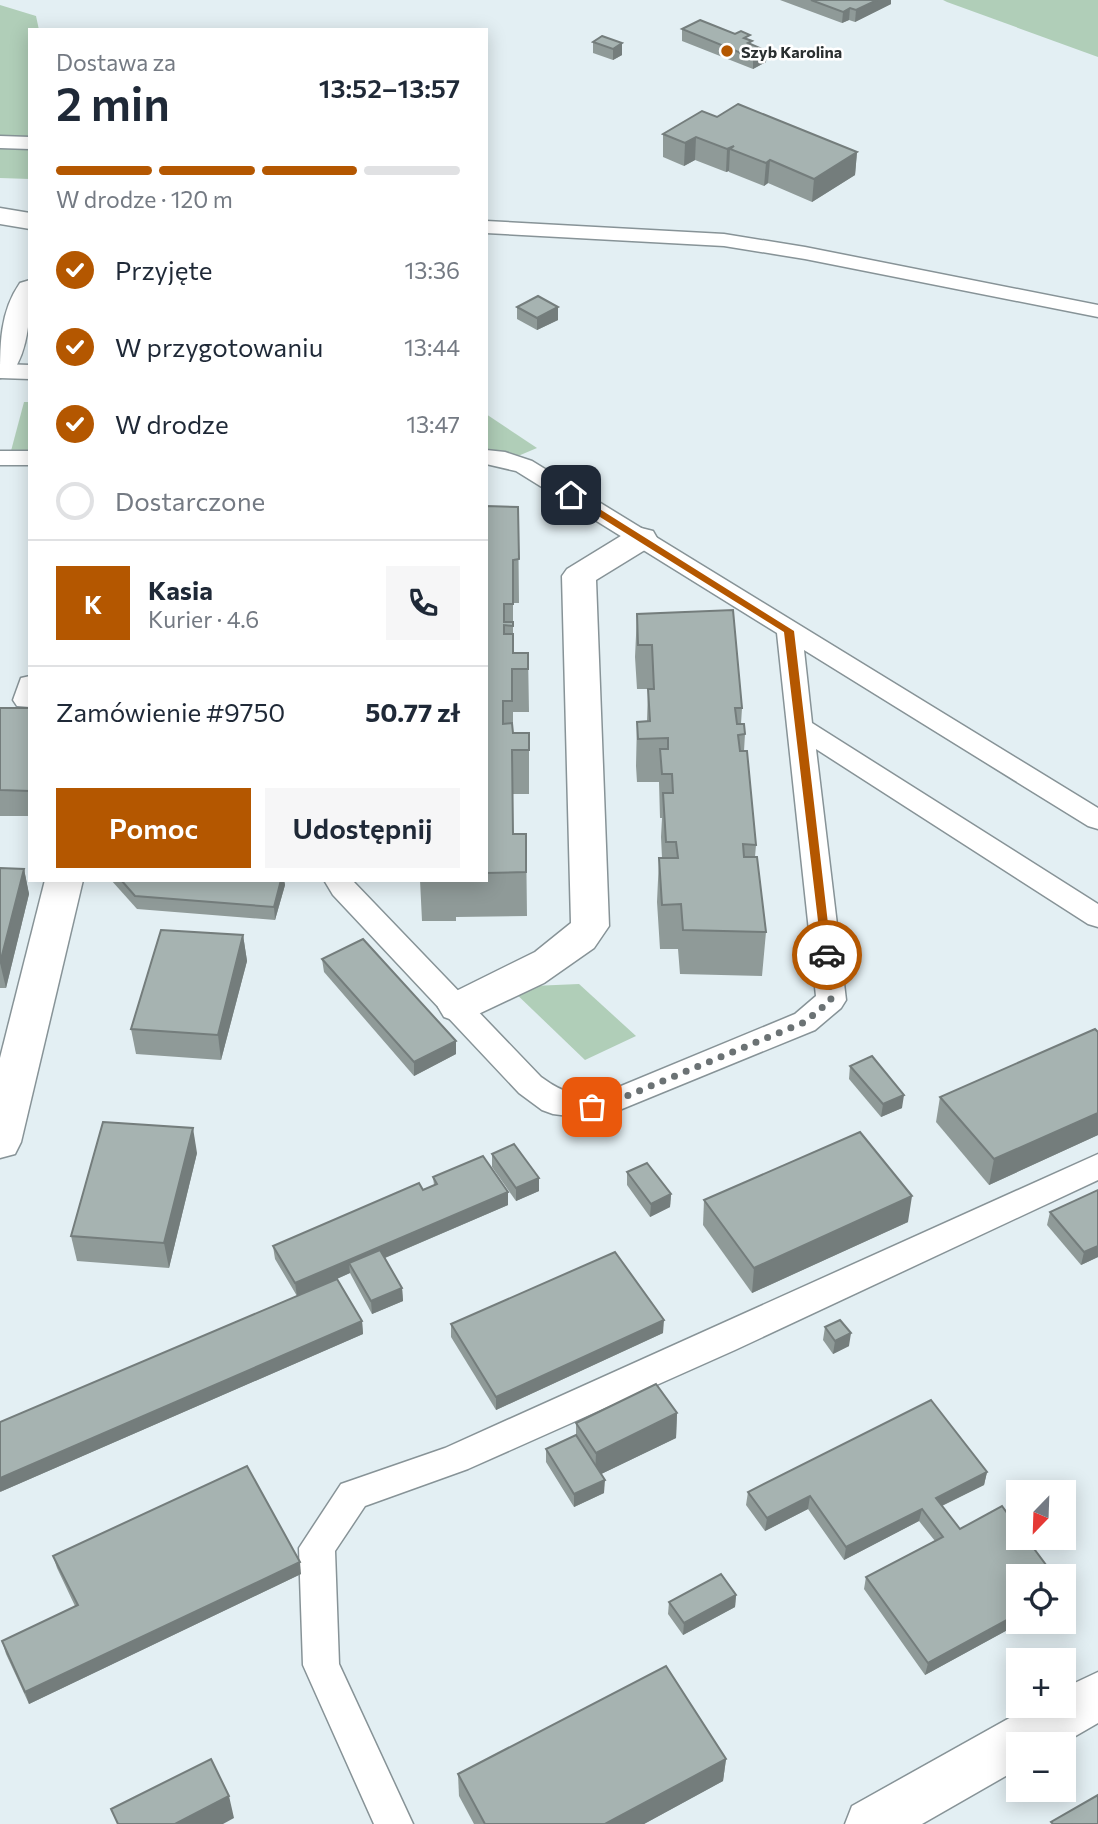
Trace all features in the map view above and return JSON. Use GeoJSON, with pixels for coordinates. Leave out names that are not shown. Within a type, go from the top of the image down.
{"type":"FeatureCollection","features":[{"type":"Feature","properties":{"kind":"street"},"geometry":{"type":"LineString","coordinates":[[0,216],[28,221]]}},
{"type":"Feature","properties":{"kind":"street"},"geometry":{"type":"LineString","coordinates":[[0,370],[28,294]]}},
{"type":"Feature","properties":{"kind":"street"},"geometry":{"type":"LineString","coordinates":[[458,1007],[561,954],[581,939],[590,926],[579,576],[641,538]]}},
{"type":"Feature","properties":{"kind":"street"},"geometry":{"type":"LineString","coordinates":[[0,1142],[64,882]]}},
{"type":"Feature","properties":{"kind":"street"},"geometry":{"type":"LineString","coordinates":[[871,1824],[1098,1696]]}},
{"type":"Feature","properties":{"kind":"lane"},"geometry":{"type":"LineString","coordinates":[[0,142],[28,143]]}},
{"type":"Feature","properties":{"kind":"lane"},"geometry":{"type":"LineString","coordinates":[[488,227],[724,240],[805,253],[1098,312]]}},
{"type":"Feature","properties":{"kind":"lane"},"geometry":{"type":"LineString","coordinates":[[0,370],[28,372]]}},
{"type":"Feature","properties":{"kind":"lane"},"geometry":{"type":"LineString","coordinates":[[488,457],[505,459],[524,466],[1098,820]]}},
{"type":"Feature","properties":{"kind":"lane"},"geometry":{"type":"LineString","coordinates":[[0,458],[28,458]]}},
{"type":"Feature","properties":{"kind":"lane"},"geometry":{"type":"LineString","coordinates":[[339,882],[530,1085],[553,1102],[592,1107],[617,1100],[805,1022],[831,1000],[789,631]]}},
{"type":"Feature","properties":{"kind":"lane"},"geometry":{"type":"LineString","coordinates":[[800,727],[1098,917]]}},
{"type":"Feature","properties":{"kind":"lane"},"geometry":{"type":"LineString","coordinates":[[394,1824],[321,1665],[317,1548],[353,1495],[456,1459],[710,1346],[1098,1166]]}},
{"type":"Feature","properties":{"kind":"green space"},"geometry":{"type":"Polygon","coordinates":[[[943,0],[1098,0],[1098,57],[947,2],[943,0]]]}},
{"type":"Feature","properties":{"kind":"green space"},"geometry":{"type":"Polygon","coordinates":[[[0,5],[36,16],[39,28],[28,28],[28,179],[0,178],[0,5]]]}},
{"type":"Feature","properties":{"kind":"green space"},"geometry":{"type":"Polygon","coordinates":[[[24,402],[28,402],[28,451],[11,451],[24,402]]]}},
{"type":"Feature","properties":{"kind":"green space"},"geometry":{"type":"Polygon","coordinates":[[[488,415],[537,448],[518,456],[488,456],[488,415]]]}},
{"type":"Feature","properties":{"kind":"green space"},"geometry":{"type":"Polygon","coordinates":[[[579,984],[636,1036],[585,1060],[509,987],[579,984]]]}},
{"type":"Feature","properties":{"kind":"building"},"geometry":{"type":"Polygon","coordinates":[[[811,0],[877,0],[856,10],[850,8],[843,12],[811,0]]]}},
{"type":"Feature","properties":{"kind":"building"},"geometry":{"type":"Polygon","coordinates":[[[700,20],[735,34],[741,31],[750,35],[744,38],[752,41],[748,43],[767,51],[753,58],[682,29],[700,20]]]}},
{"type":"Feature","properties":{"kind":"building"},"geometry":{"type":"Polygon","coordinates":[[[602,36],[622,43],[613,49],[593,42],[602,36]]]}},
{"type":"Feature","properties":{"kind":"building"},"geometry":{"type":"Polygon","coordinates":[[[738,104],[857,152],[814,179],[770,160],[766,163],[730,149],[734,146],[727,149],[696,137],[685,143],[663,134],[702,111],[717,117],[738,104]]]}},
{"type":"Feature","properties":{"kind":"building"},"geometry":{"type":"Polygon","coordinates":[[[538,296],[558,307],[537,318],[517,307],[538,296]]]}},
{"type":"Feature","properties":{"kind":"building"},"geometry":{"type":"Polygon","coordinates":[[[488,506],[518,507],[519,559],[513,560],[513,604],[504,604],[504,622],[513,622],[513,626],[504,625],[504,634],[513,634],[513,653],[528,653],[528,669],[512,669],[512,701],[503,701],[503,724],[512,723],[513,733],[529,733],[529,750],[512,750],[513,834],[526,834],[526,872],[488,873],[488,506]]]}},
{"type":"Feature","properties":{"kind":"building"},"geometry":{"type":"Polygon","coordinates":[[[733,610],[742,708],[735,708],[737,724],[744,724],[745,734],[738,735],[740,751],[747,751],[756,845],[743,844],[744,857],[757,857],[766,932],[683,930],[681,904],[662,905],[659,858],[678,858],[676,842],[666,842],[663,793],[673,793],[672,774],[662,774],[660,749],[668,749],[668,738],[638,739],[637,722],[650,721],[648,689],[654,689],[652,645],[638,645],[637,614],[733,610]]]}},
{"type":"Feature","properties":{"kind":"building"},"geometry":{"type":"Polygon","coordinates":[[[0,708],[28,708],[28,791],[0,790],[0,708]]]}},
{"type":"Feature","properties":{"kind":"building"},"geometry":{"type":"Polygon","coordinates":[[[0,868],[24,869],[0,963],[0,868]]]}},
{"type":"Feature","properties":{"kind":"building"},"geometry":{"type":"Polygon","coordinates":[[[123,882],[280,882],[274,907],[135,896],[123,882]]]}},
{"type":"Feature","properties":{"kind":"building"},"geometry":{"type":"Polygon","coordinates":[[[161,930],[243,935],[218,1035],[131,1029],[161,930]]]}},
{"type":"Feature","properties":{"kind":"building"},"geometry":{"type":"Polygon","coordinates":[[[363,939],[456,1041],[414,1062],[322,959],[363,939]]]}},
{"type":"Feature","properties":{"kind":"building"},"geometry":{"type":"Polygon","coordinates":[[[1095,1029],[1098,1032],[1098,1113],[994,1159],[940,1097],[1095,1029]]]}},
{"type":"Feature","properties":{"kind":"building"},"geometry":{"type":"Polygon","coordinates":[[[872,1056],[904,1095],[883,1104],[850,1066],[872,1056]]]}},
{"type":"Feature","properties":{"kind":"building"},"geometry":{"type":"Polygon","coordinates":[[[103,1122],[193,1128],[164,1243],[71,1236],[103,1122]]]}},
{"type":"Feature","properties":{"kind":"building"},"geometry":{"type":"Polygon","coordinates":[[[860,1132],[912,1196],[754,1268],[704,1200],[860,1132]]]}},
{"type":"Feature","properties":{"kind":"building"},"geometry":{"type":"Polygon","coordinates":[[[514,1144],[539,1178],[516,1188],[492,1154],[514,1144]]]}},
{"type":"Feature","properties":{"kind":"building"},"geometry":{"type":"Polygon","coordinates":[[[483,1156],[508,1192],[295,1283],[273,1246],[419,1183],[423,1190],[437,1184],[433,1177],[483,1156]]]}},
{"type":"Feature","properties":{"kind":"building"},"geometry":{"type":"Polygon","coordinates":[[[647,1163],[671,1194],[651,1204],[627,1172],[647,1163]]]}},
{"type":"Feature","properties":{"kind":"building"},"geometry":{"type":"Polygon","coordinates":[[[1098,1190],[1098,1246],[1084,1252],[1050,1212],[1098,1190]]]}},
{"type":"Feature","properties":{"kind":"building"},"geometry":{"type":"Polygon","coordinates":[[[380,1250],[402,1288],[371,1301],[349,1263],[380,1250]]]}},
{"type":"Feature","properties":{"kind":"building"},"geometry":{"type":"Polygon","coordinates":[[[615,1252],[664,1320],[496,1397],[451,1324],[615,1252]]]}},
{"type":"Feature","properties":{"kind":"building"},"geometry":{"type":"Polygon","coordinates":[[[337,1279],[362,1321],[0,1478],[0,1422],[337,1279]]]}},
{"type":"Feature","properties":{"kind":"building"},"geometry":{"type":"Polygon","coordinates":[[[840,1320],[851,1333],[835,1341],[825,1327],[840,1320]]]}},
{"type":"Feature","properties":{"kind":"building"},"geometry":{"type":"Polygon","coordinates":[[[656,1384],[677,1413],[596,1453],[576,1423],[656,1384]]]}},
{"type":"Feature","properties":{"kind":"building"},"geometry":{"type":"Polygon","coordinates":[[[931,1400],[987,1472],[936,1498],[960,1529],[1002,1506],[1006,1512],[1006,1550],[1035,1550],[1045,1564],[1006,1564],[1006,1621],[928,1663],[866,1577],[943,1537],[922,1509],[846,1547],[810,1496],[767,1518],[748,1492],[931,1400]]]}},
{"type":"Feature","properties":{"kind":"building"},"geometry":{"type":"Polygon","coordinates":[[[576,1435],[605,1480],[574,1494],[546,1449],[576,1435]]]}},
{"type":"Feature","properties":{"kind":"building"},"geometry":{"type":"Polygon","coordinates":[[[247,1466],[300,1562],[25,1692],[2,1641],[78,1605],[53,1556],[247,1466]]]}},
{"type":"Feature","properties":{"kind":"building"},"geometry":{"type":"Polygon","coordinates":[[[721,1574],[736,1595],[684,1623],[669,1602],[721,1574]]]}},
{"type":"Feature","properties":{"kind":"building"},"geometry":{"type":"Polygon","coordinates":[[[666,1666],[726,1759],[605,1824],[485,1824],[458,1774],[666,1666]]]}},
{"type":"Feature","properties":{"kind":"building"},"geometry":{"type":"Polygon","coordinates":[[[211,1759],[229,1796],[175,1824],[118,1824],[111,1809],[211,1759]]]}},
{"type":"Feature","properties":{"kind":"building"},"geometry":{"type":"Polygon","coordinates":[[[1098,1795],[1098,1824],[1051,1822],[1098,1795]]]}},
{"type":"Feature","properties":{"kind":"way so far"},"geometry":{"type":"LineString","coordinates":[[592,1107],[617,1100],[805,1022],[831,1000],[827,955]]}},
{"type":"Feature","properties":{"kind":"place","name":"Szyb Karolina"},"geometry":{"type":"Point","coordinates":[727,51]}},
{"type":"Feature","properties":{"kind":"route"},"geometry":{"type":"LineString","coordinates":[[571,495],[789,631],[827,955]]}}]}
